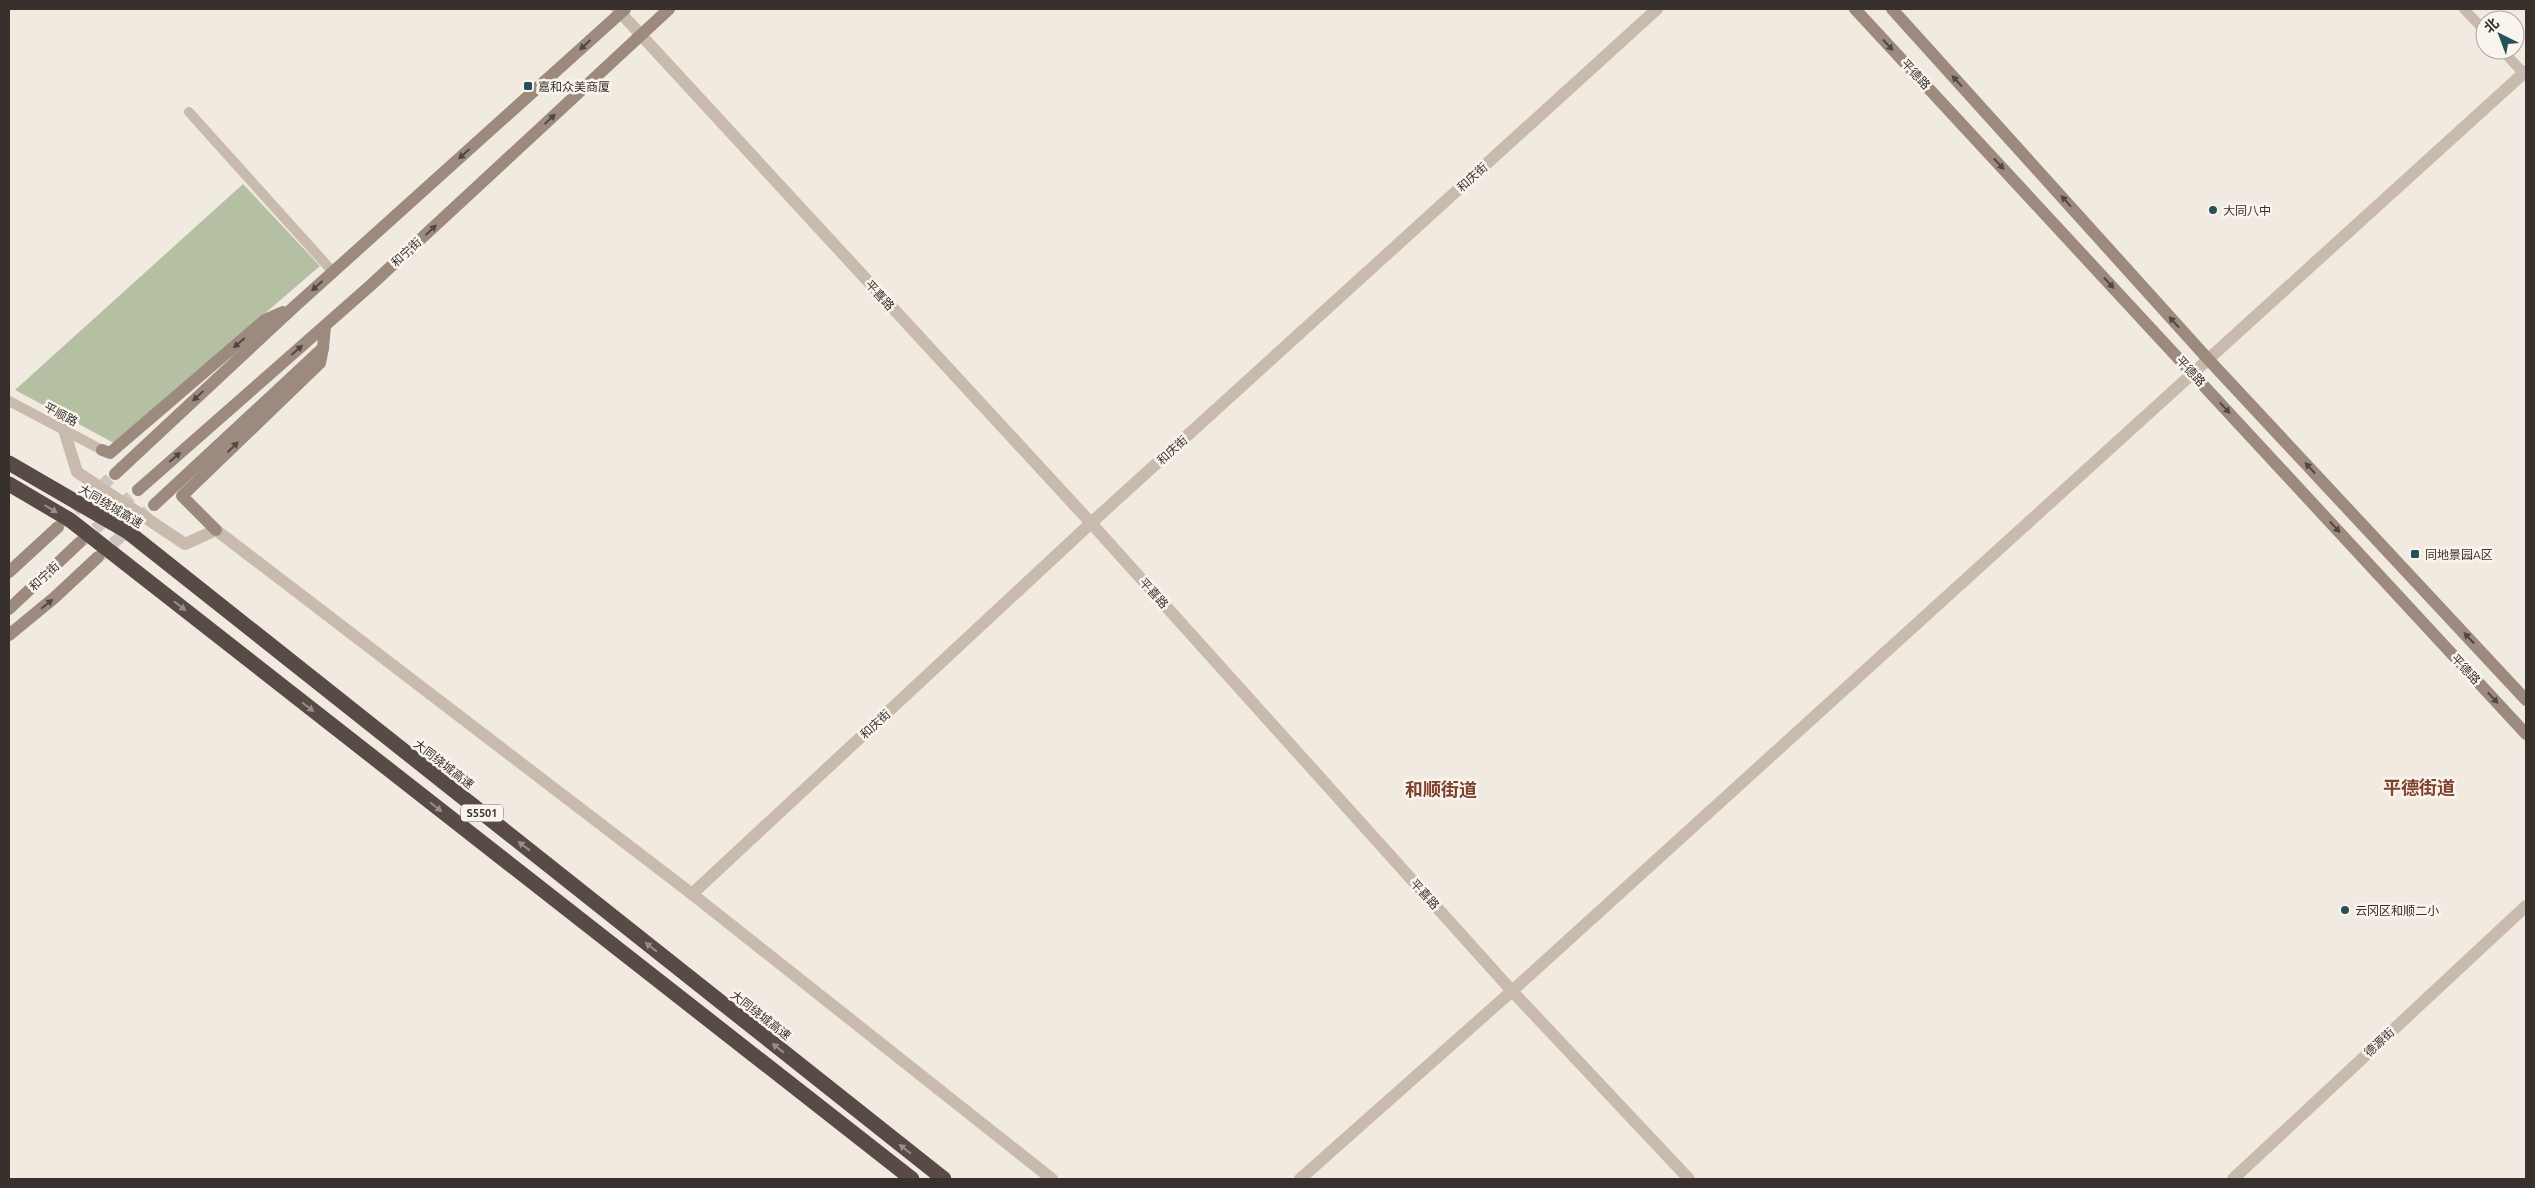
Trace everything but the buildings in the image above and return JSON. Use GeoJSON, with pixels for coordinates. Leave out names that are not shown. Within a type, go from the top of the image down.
{"type":"FeatureCollection","features":[{"type":"Feature","properties":{"kind":"highway","name":"大同绕城高速"},"geometry":{"type":"LineString","coordinates":[[9,463],[128,532],[944,1179]]}},
{"type":"Feature","properties":{"kind":"highway","name":"S5501"},"geometry":{"type":"LineString","coordinates":[[9,484],[70,520],[912,1179]]}},
{"type":"Feature","properties":{"kind":"main road","name":"和宁街"},"geometry":{"type":"LineString","coordinates":[[138,490],[325,326],[669,9]]}},
{"type":"Feature","properties":{"kind":"main road","name":"平德路"},"geometry":{"type":"LineString","coordinates":[[1855,9],[2526,734]]}},
{"type":"Feature","properties":{"kind":"main road","name":"平德路"},"geometry":{"type":"LineString","coordinates":[[1892,9],[2207,358],[2526,700]]}},
{"type":"Feature","properties":{"kind":"main road"},"geometry":{"type":"LineString","coordinates":[[114,474],[332,272],[621,10]]}},
{"type":"Feature","properties":{"kind":"main road"},"geometry":{"type":"LineString","coordinates":[[102,450],[110,454],[264,320],[294,307]]}},
{"type":"Feature","properties":{"kind":"main road"},"geometry":{"type":"LineString","coordinates":[[216,530],[182,496],[320,363],[325,326]]}},
{"type":"Feature","properties":{"kind":"main road"},"geometry":{"type":"LineString","coordinates":[[154,505],[323,348]]}},
{"type":"Feature","properties":{"kind":"main road"},"geometry":{"type":"LineString","coordinates":[[9,572],[58,527]]}},
{"type":"Feature","properties":{"kind":"main road","name":"和宁街"},"geometry":{"type":"LineString","coordinates":[[9,609],[80,542]]}},
{"type":"Feature","properties":{"kind":"main road"},"geometry":{"type":"LineString","coordinates":[[9,635],[54,598],[98,557]]}},
{"type":"Feature","properties":{"kind":"street","name":"和庆街"},"geometry":{"type":"LineString","coordinates":[[692,894],[1091,523],[1657,9]]}},
{"type":"Feature","properties":{"kind":"street"},"geometry":{"type":"LineString","coordinates":[[2464,9],[2475,21]]}},
{"type":"Feature","properties":{"kind":"street","name":"平喜路"},"geometry":{"type":"LineString","coordinates":[[621,10],[640,35],[1091,523],[1512,991],[1689,1179]]}},
{"type":"Feature","properties":{"kind":"street"},"geometry":{"type":"LineString","coordinates":[[1300,1179],[1512,991],[2207,358],[2525,73],[2512,60]]}},
{"type":"Feature","properties":{"kind":"street"},"geometry":{"type":"LineString","coordinates":[[189,112],[332,272]]}},
{"type":"Feature","properties":{"kind":"street","name":"平顺路"},"geometry":{"type":"LineString","coordinates":[[9,401],[102,450]]}},
{"type":"Feature","properties":{"kind":"street"},"geometry":{"type":"LineString","coordinates":[[64,430],[77,472],[185,544],[216,530],[692,894],[1052,1179]]}},
{"type":"Feature","properties":{"kind":"street","name":"德源街"},"geometry":{"type":"LineString","coordinates":[[2232,1179],[2526,906]]}},
{"type":"Feature","properties":{"kind":"green space"},"geometry":{"type":"Polygon","coordinates":[[[243,184],[320,266],[114,443],[15,390],[243,184]]]}},
{"type":"Feature","properties":{"kind":"tunnel"},"geometry":{"type":"LineString","coordinates":[[61,523],[115,474]]}},
{"type":"Feature","properties":{"kind":"tunnel"},"geometry":{"type":"LineString","coordinates":[[82,541],[138,490]]}},
{"type":"Feature","properties":{"kind":"tunnel"},"geometry":{"type":"LineString","coordinates":[[100,556],[154,505]]}},
{"type":"Feature","properties":{"kind":"place","name":"嘉和众美商厦"},"geometry":{"type":"Point","coordinates":[528,86]}},
{"type":"Feature","properties":{"kind":"place","name":"大同八中"},"geometry":{"type":"Point","coordinates":[2213,210]}},
{"type":"Feature","properties":{"kind":"place","name":"同地景园A区"},"geometry":{"type":"Point","coordinates":[2415,554]}},
{"type":"Feature","properties":{"kind":"place","name":"云冈区和顺二小"},"geometry":{"type":"Point","coordinates":[2345,910]}},
{"type":"Feature","properties":{"kind":"district","name":"平德街道"},"geometry":{"type":"Point","coordinates":[2419,787]}},
{"type":"Feature","properties":{"kind":"district","name":"和顺街道"},"geometry":{"type":"Point","coordinates":[1441,789]}}]}
